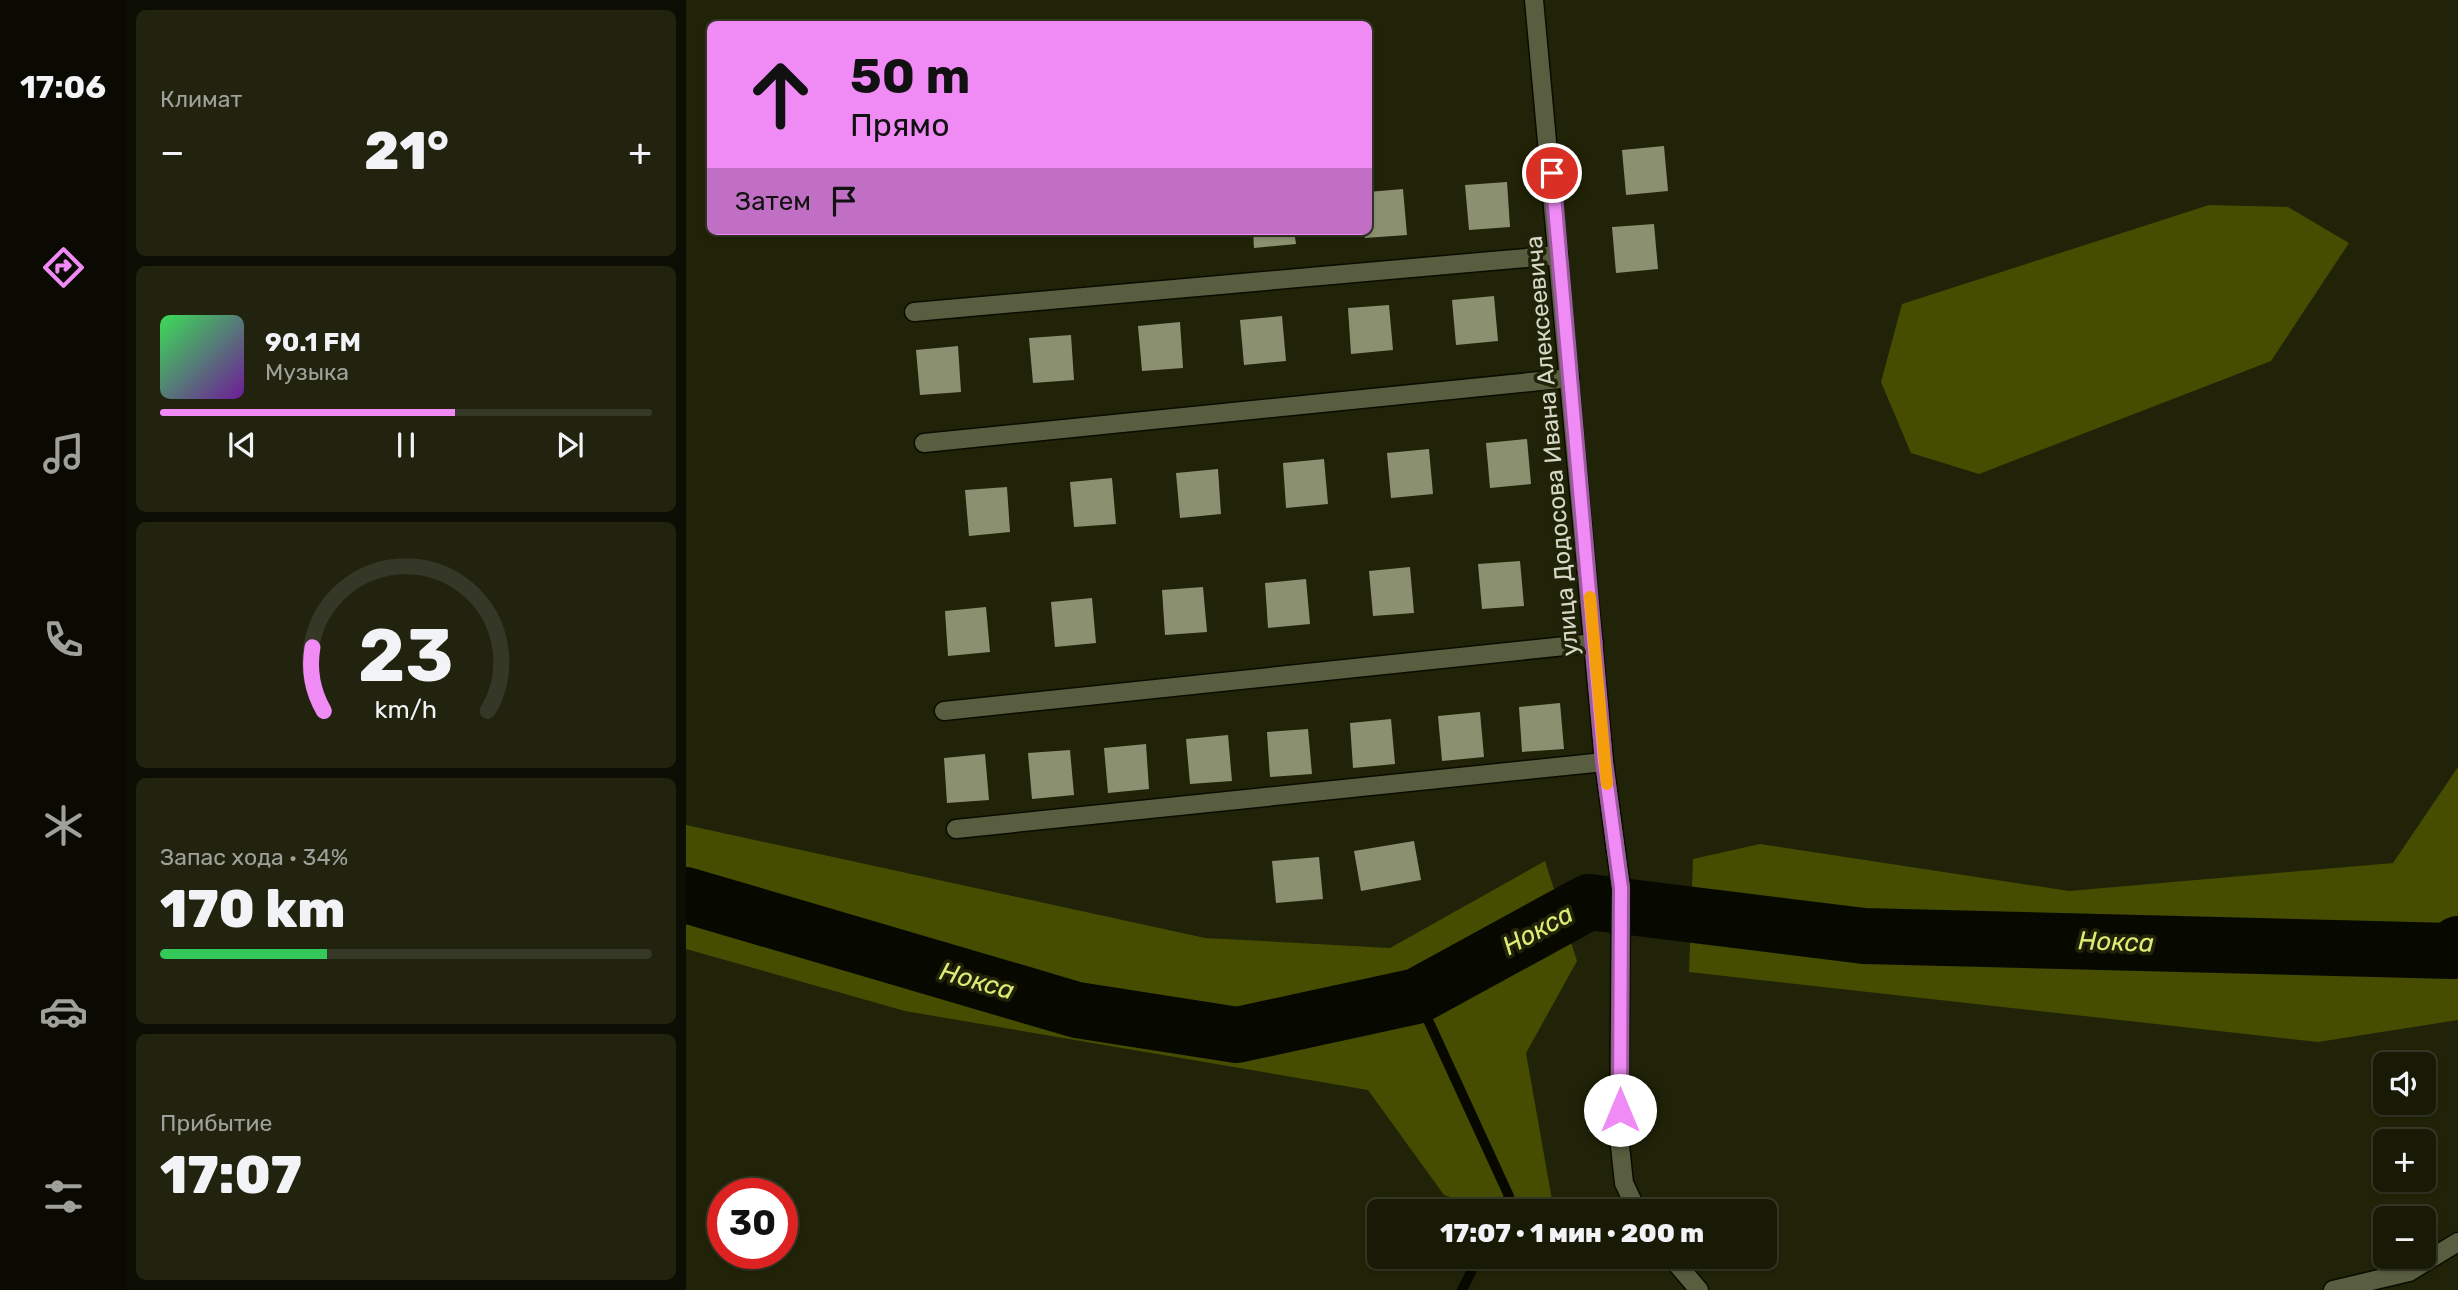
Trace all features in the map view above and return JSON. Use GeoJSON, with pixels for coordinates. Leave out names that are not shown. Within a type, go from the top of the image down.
{"type":"FeatureCollection","features":[{"type":"Feature","properties":{"kind":"street","name":"улица Додосова Ивана Алексеевича"},"geometry":{"type":"LineString","coordinates":[[1534,0],[1604,762],[1621,888],[1619,1137],[1624,1183],[1631,1199]]}},
{"type":"Feature","properties":{"kind":"street"},"geometry":{"type":"LineString","coordinates":[[914,312],[1559,255]]}},
{"type":"Feature","properties":{"kind":"street"},"geometry":{"type":"LineString","coordinates":[[924,443],[1570,378]]}},
{"type":"Feature","properties":{"kind":"street"},"geometry":{"type":"LineString","coordinates":[[944,711],[1594,643]]}},
{"type":"Feature","properties":{"kind":"street"},"geometry":{"type":"LineString","coordinates":[[957,829],[1604,762]]}},
{"type":"Feature","properties":{"kind":"street"},"geometry":{"type":"LineString","coordinates":[[2333,1290],[2409,1272],[2458,1242]]}},
{"type":"Feature","properties":{"kind":"street"},"geometry":{"type":"LineString","coordinates":[[1681,1269],[1699,1290]]}},
{"type":"Feature","properties":{"kind":"green space"},"geometry":{"type":"Polygon","coordinates":[[[2209,205],[2288,207],[2349,243],[2271,361],[1979,474],[1911,453],[1881,382],[1902,304],[2209,205]]]}},
{"type":"Feature","properties":{"kind":"green space"},"geometry":{"type":"Polygon","coordinates":[[[2458,767],[2458,1020],[2318,1042],[1689,972],[1693,859],[1760,844],[2069,891],[2393,863],[2458,767]]]}},
{"type":"Feature","properties":{"kind":"green space"},"geometry":{"type":"Polygon","coordinates":[[[686,825],[1205,938],[1390,948],[1545,861],[1577,961],[1526,1053],[1552,1199],[1457,1199],[1444,1195],[1368,1090],[905,1011],[686,949],[686,825]]]}},
{"type":"Feature","properties":{"kind":"building"},"geometry":{"type":"Polygon","coordinates":[[[1664,146],[1668,191],[1626,195],[1622,150],[1664,146]]]}},
{"type":"Feature","properties":{"kind":"building"},"geometry":{"type":"Polygon","coordinates":[[[1507,182],[1510,227],[1469,230],[1465,185],[1507,182]]]}},
{"type":"Feature","properties":{"kind":"building"},"geometry":{"type":"Polygon","coordinates":[[[1403,189],[1407,235],[1365,238],[1365,235],[1372,235],[1372,192],[1403,189]]]}},
{"type":"Feature","properties":{"kind":"building"},"geometry":{"type":"Polygon","coordinates":[[[1654,224],[1658,269],[1616,273],[1612,227],[1654,224]]]}},
{"type":"Feature","properties":{"kind":"building"},"geometry":{"type":"Polygon","coordinates":[[[1253,235],[1295,235],[1296,244],[1254,248],[1253,235]]]}},
{"type":"Feature","properties":{"kind":"building"},"geometry":{"type":"Polygon","coordinates":[[[1494,296],[1498,341],[1456,345],[1452,300],[1494,296]]]}},
{"type":"Feature","properties":{"kind":"building"},"geometry":{"type":"Polygon","coordinates":[[[1389,305],[1393,350],[1351,354],[1348,308],[1389,305]]]}},
{"type":"Feature","properties":{"kind":"building"},"geometry":{"type":"Polygon","coordinates":[[[1282,316],[1286,361],[1244,365],[1240,320],[1282,316]]]}},
{"type":"Feature","properties":{"kind":"building"},"geometry":{"type":"Polygon","coordinates":[[[1180,322],[1183,368],[1142,371],[1138,326],[1180,322]]]}},
{"type":"Feature","properties":{"kind":"building"},"geometry":{"type":"Polygon","coordinates":[[[1071,335],[1074,380],[1033,383],[1029,338],[1071,335]]]}},
{"type":"Feature","properties":{"kind":"building"},"geometry":{"type":"Polygon","coordinates":[[[958,346],[961,392],[920,395],[916,350],[958,346]]]}},
{"type":"Feature","properties":{"kind":"building"},"geometry":{"type":"Polygon","coordinates":[[[1527,439],[1531,484],[1490,488],[1486,443],[1527,439]]]}},
{"type":"Feature","properties":{"kind":"building"},"geometry":{"type":"Polygon","coordinates":[[[1429,449],[1433,494],[1391,498],[1387,453],[1429,449]]]}},
{"type":"Feature","properties":{"kind":"building"},"geometry":{"type":"Polygon","coordinates":[[[1324,459],[1328,504],[1286,508],[1283,463],[1324,459]]]}},
{"type":"Feature","properties":{"kind":"building"},"geometry":{"type":"Polygon","coordinates":[[[1218,469],[1221,514],[1180,518],[1176,473],[1218,469]]]}},
{"type":"Feature","properties":{"kind":"building"},"geometry":{"type":"Polygon","coordinates":[[[1112,478],[1116,524],[1074,527],[1070,482],[1112,478]]]}},
{"type":"Feature","properties":{"kind":"building"},"geometry":{"type":"Polygon","coordinates":[[[1007,487],[1010,532],[969,536],[965,490],[1007,487]]]}},
{"type":"Feature","properties":{"kind":"building"},"geometry":{"type":"Polygon","coordinates":[[[1520,561],[1524,606],[1482,609],[1478,564],[1520,561]]]}},
{"type":"Feature","properties":{"kind":"building"},"geometry":{"type":"Polygon","coordinates":[[[1410,567],[1414,613],[1373,616],[1369,571],[1410,567]]]}},
{"type":"Feature","properties":{"kind":"building"},"geometry":{"type":"Polygon","coordinates":[[[1306,579],[1310,624],[1268,628],[1265,583],[1306,579]]]}},
{"type":"Feature","properties":{"kind":"building"},"geometry":{"type":"Polygon","coordinates":[[[1203,587],[1207,632],[1165,635],[1162,590],[1203,587]]]}},
{"type":"Feature","properties":{"kind":"building"},"geometry":{"type":"Polygon","coordinates":[[[1092,598],[1096,643],[1055,647],[1051,602],[1092,598]]]}},
{"type":"Feature","properties":{"kind":"building"},"geometry":{"type":"Polygon","coordinates":[[[986,607],[990,652],[948,656],[945,611],[986,607]]]}},
{"type":"Feature","properties":{"kind":"building"},"geometry":{"type":"Polygon","coordinates":[[[1560,703],[1564,749],[1522,752],[1519,707],[1560,703]]]}},
{"type":"Feature","properties":{"kind":"building"},"geometry":{"type":"Polygon","coordinates":[[[1480,712],[1484,757],[1442,761],[1438,716],[1480,712]]]}},
{"type":"Feature","properties":{"kind":"building"},"geometry":{"type":"Polygon","coordinates":[[[1391,719],[1395,764],[1353,768],[1350,723],[1391,719]]]}},
{"type":"Feature","properties":{"kind":"building"},"geometry":{"type":"Polygon","coordinates":[[[1308,729],[1312,774],[1270,777],[1267,732],[1308,729]]]}},
{"type":"Feature","properties":{"kind":"building"},"geometry":{"type":"Polygon","coordinates":[[[1228,735],[1232,781],[1190,784],[1186,739],[1228,735]]]}},
{"type":"Feature","properties":{"kind":"building"},"geometry":{"type":"Polygon","coordinates":[[[1146,744],[1149,789],[1108,793],[1104,748],[1146,744]]]}},
{"type":"Feature","properties":{"kind":"building"},"geometry":{"type":"Polygon","coordinates":[[[1070,750],[1074,795],[1032,799],[1028,753],[1070,750]]]}},
{"type":"Feature","properties":{"kind":"building"},"geometry":{"type":"Polygon","coordinates":[[[985,754],[989,800],[947,803],[944,758],[985,754]]]}},
{"type":"Feature","properties":{"kind":"building"},"geometry":{"type":"Polygon","coordinates":[[[1414,841],[1421,880],[1361,891],[1354,851],[1414,841]]]}},
{"type":"Feature","properties":{"kind":"building"},"geometry":{"type":"Polygon","coordinates":[[[1319,857],[1323,899],[1276,903],[1272,861],[1319,857]]]}},
{"type":"Feature","properties":{"kind":"waterway","name":"Нокса"},"geometry":{"type":"LineString","coordinates":[[686,895],[1077,1010],[1237,1035],[1417,996],[1589,902],[1864,936],[2452,951],[2458,944]]}},
{"type":"Feature","properties":{"kind":"waterway"},"geometry":{"type":"LineString","coordinates":[[1417,996],[1509,1196],[1508,1199]]}},
{"type":"Feature","properties":{"kind":"waterway"},"geometry":{"type":"LineString","coordinates":[[1462,1290],[1472,1269]]}},
{"type":"Feature","properties":{"kind":"slow traffic"},"geometry":{"type":"LineString","coordinates":[[1590,597],[1607,784]]}},
{"type":"Feature","properties":{"kind":"route"},"geometry":{"type":"LineString","coordinates":[[1552,173],[1604,762],[1621,888],[1620,1110]]}}]}
